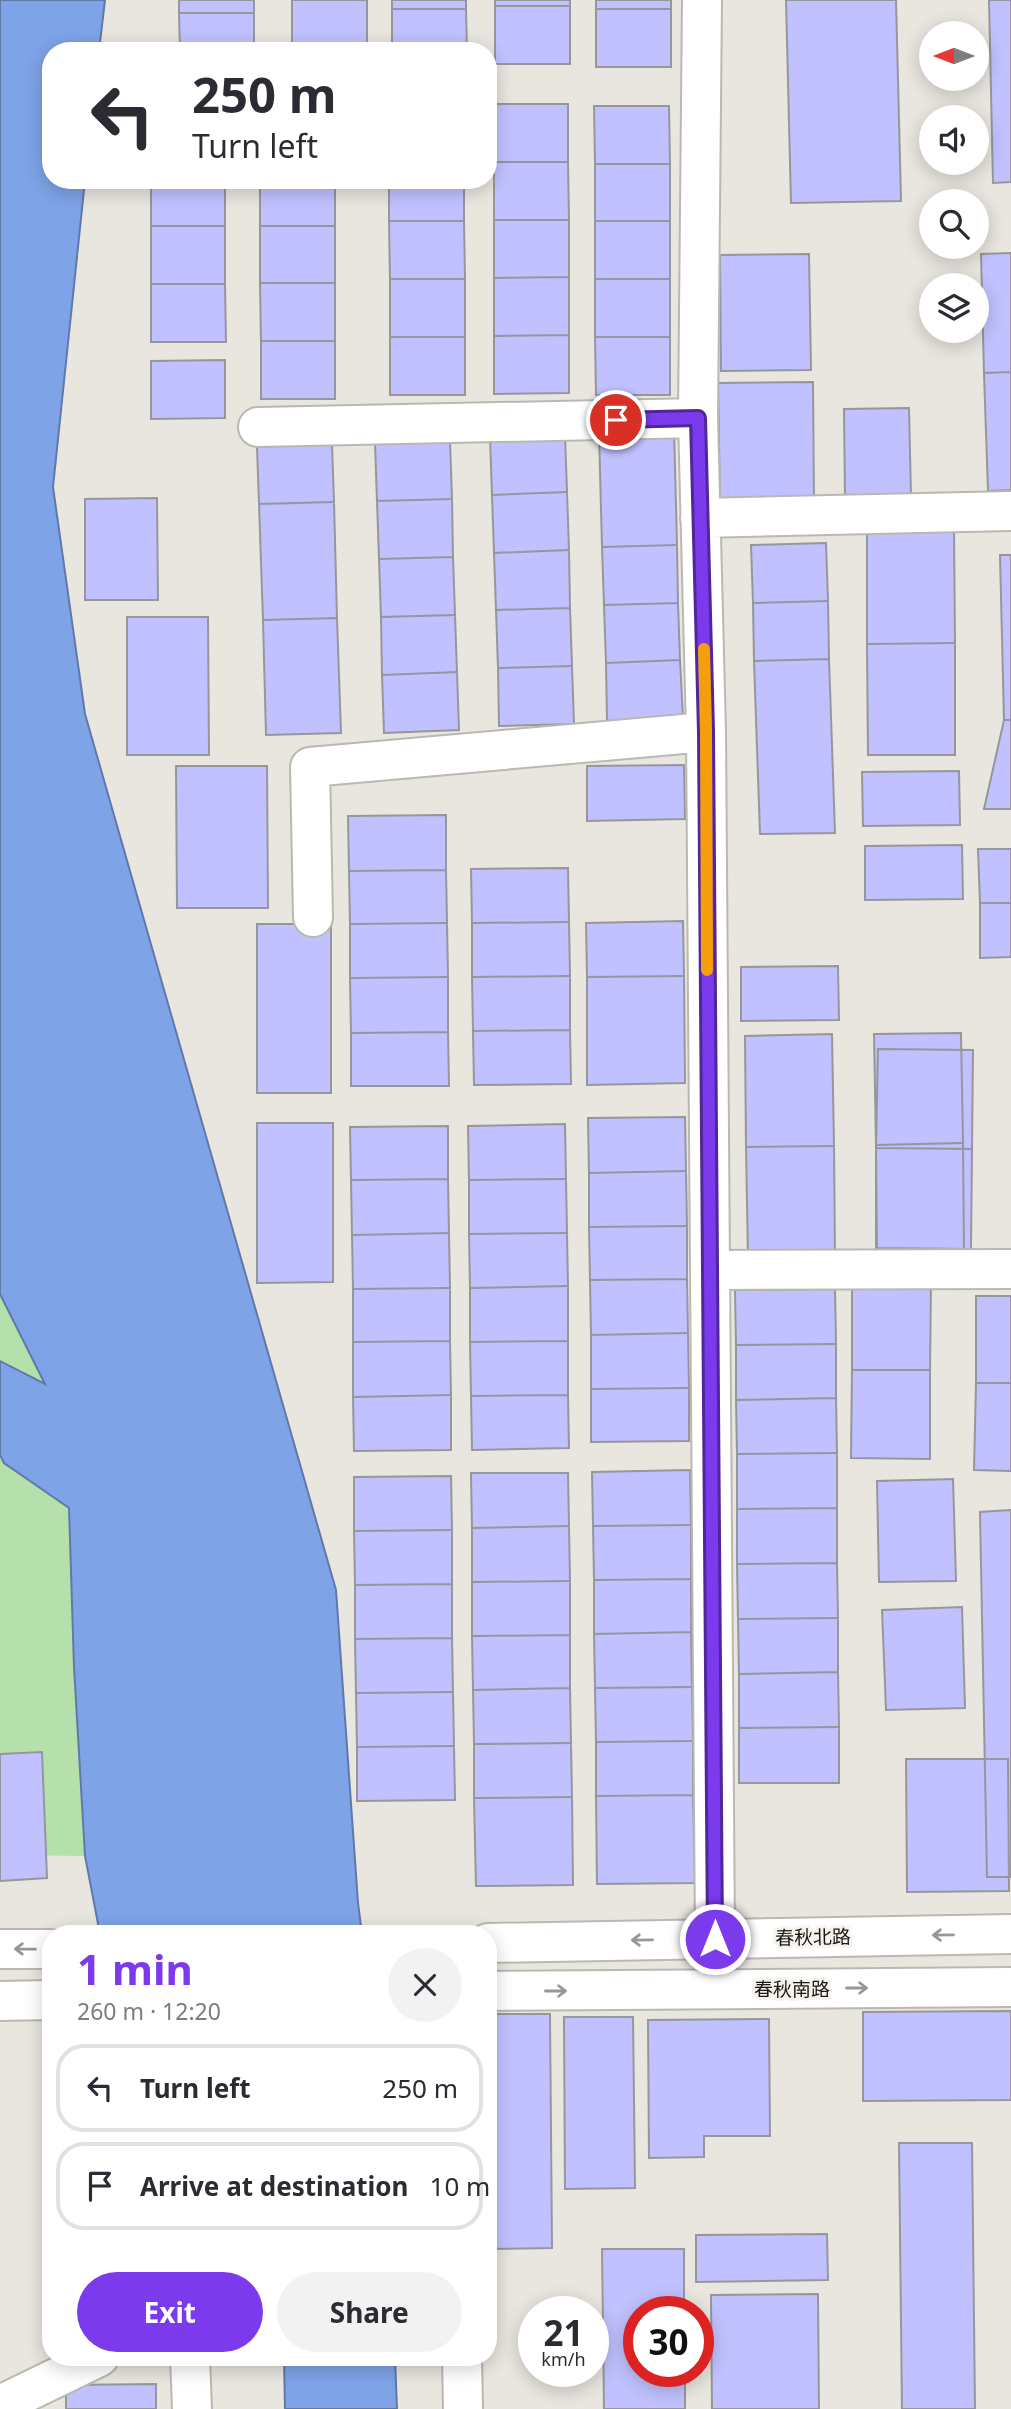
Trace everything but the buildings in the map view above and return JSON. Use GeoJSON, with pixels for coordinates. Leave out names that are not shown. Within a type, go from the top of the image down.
{"type":"FeatureCollection","features":[{"type":"Feature","properties":{"kind":"street"},"geometry":{"type":"LineString","coordinates":[[702,0],[698,418],[706,732],[715,1939]]}},
{"type":"Feature","properties":{"kind":"street"},"geometry":{"type":"LineString","coordinates":[[258,427],[698,418]]}},
{"type":"Feature","properties":{"kind":"street"},"geometry":{"type":"LineString","coordinates":[[700,518],[1011,511]]}},
{"type":"Feature","properties":{"kind":"street"},"geometry":{"type":"LineString","coordinates":[[313,916],[310,767],[706,732]]}},
{"type":"Feature","properties":{"kind":"street"},"geometry":{"type":"LineString","coordinates":[[711,1270],[1011,1269]]}},
{"type":"Feature","properties":{"kind":"street","name":"春秋北路"},"geometry":{"type":"LineString","coordinates":[[497,1943],[1011,1934]]}},
{"type":"Feature","properties":{"kind":"street"},"geometry":{"type":"LineString","coordinates":[[0,1949],[42,1949]]}},
{"type":"Feature","properties":{"kind":"street","name":"春秋南路"},"geometry":{"type":"LineString","coordinates":[[497,1991],[1011,1987]]}},
{"type":"Feature","properties":{"kind":"street"},"geometry":{"type":"LineString","coordinates":[[0,2001],[42,2000]]}},
{"type":"Feature","properties":{"kind":"street"},"geometry":{"type":"LineString","coordinates":[[0,2405],[80,2366]]}},
{"type":"Feature","properties":{"kind":"street"},"geometry":{"type":"LineString","coordinates":[[190,2366],[192,2409]]}},
{"type":"Feature","properties":{"kind":"street"},"geometry":{"type":"LineString","coordinates":[[462,2366],[463,2409]]}},
{"type":"Feature","properties":{"kind":"green space"},"geometry":{"type":"Polygon","coordinates":[[[0,1294],[46,1385],[0,1361],[0,1294]]]}},
{"type":"Feature","properties":{"kind":"green space"},"geometry":{"type":"Polygon","coordinates":[[[0,1455],[4,1463],[69,1507],[74,1667],[85,1856],[0,1855],[0,1455]]]}},
{"type":"Feature","properties":{"kind":"water"},"geometry":{"type":"Polygon","coordinates":[[[0,0],[105,0],[100,42],[42,42],[42,189],[84,189],[53,487],[85,714],[336,1590],[361,1925],[98,1925],[85,1856],[74,1667],[69,1508],[4,1463],[0,1455],[0,1361],[45,1384],[0,1294],[0,0]]]}},
{"type":"Feature","properties":{"kind":"water"},"geometry":{"type":"Polygon","coordinates":[[[284,2366],[395,2366],[397,2409],[285,2409],[284,2366]]]}},
{"type":"Feature","properties":{"kind":"slow traffic"},"geometry":{"type":"LineString","coordinates":[[704,649],[707,970]]}},
{"type":"Feature","properties":{"kind":"route"},"geometry":{"type":"LineString","coordinates":[[616,420],[698,418],[706,732],[715,1939]]}}]}
